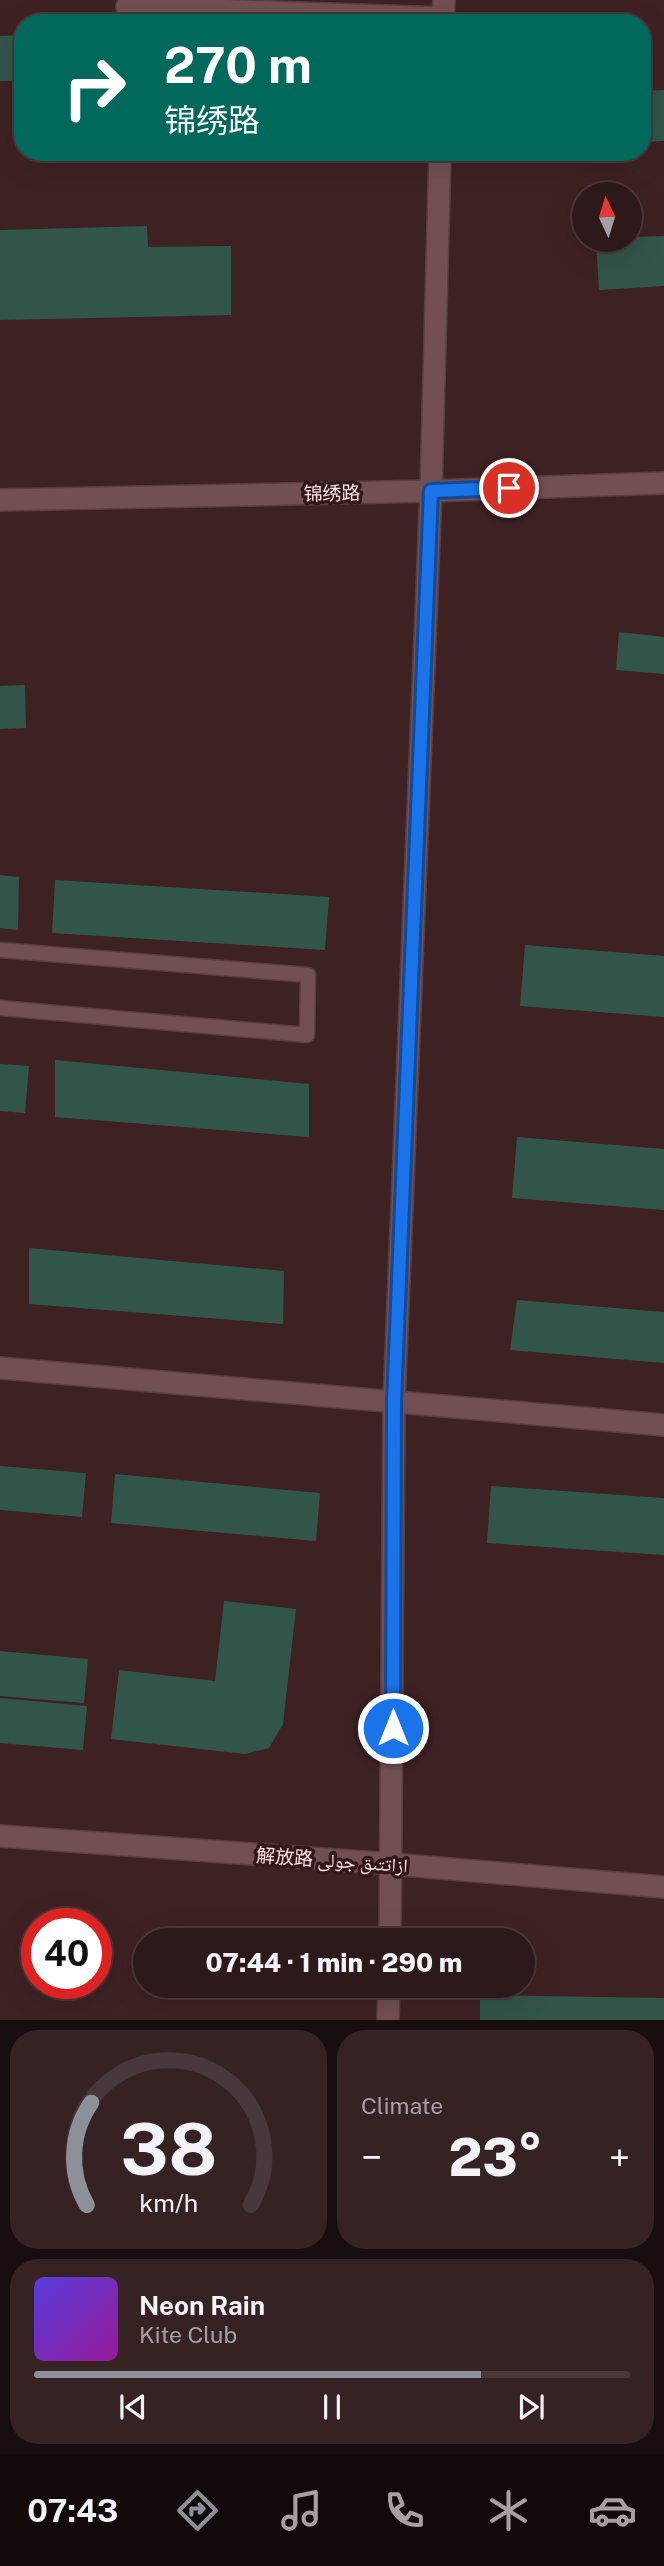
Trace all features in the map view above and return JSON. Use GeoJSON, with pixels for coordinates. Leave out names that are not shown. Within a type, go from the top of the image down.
{"type":"FeatureCollection","features":[{"type":"Feature","properties":{"kind":"street"},"geometry":{"type":"LineString","coordinates":[[129,0],[127,6],[444,13]]}},
{"type":"Feature","properties":{"kind":"street"},"geometry":{"type":"LineString","coordinates":[[391,1928],[394,1403],[431,491],[440,161]]}},
{"type":"Feature","properties":{"kind":"street","name":"锦绣路"},"geometry":{"type":"LineString","coordinates":[[0,500],[664,483]]}},
{"type":"Feature","properties":{"kind":"street"},"geometry":{"type":"LineString","coordinates":[[0,1368],[664,1425]]}},
{"type":"Feature","properties":{"kind":"street","name":"解放路 ازاتتىق جولى"},"geometry":{"type":"LineString","coordinates":[[0,1836],[393,1864],[664,1887]]}},
{"type":"Feature","properties":{"kind":"street"},"geometry":{"type":"LineString","coordinates":[[388,2020],[389,1998]]}},
{"type":"Feature","properties":{"kind":"lane"},"geometry":{"type":"LineString","coordinates":[[0,950],[308,975],[307,1035],[0,1008]]}},
{"type":"Feature","properties":{"kind":"building"},"geometry":{"type":"Polygon","coordinates":[[[14,35],[14,81],[0,81],[0,36],[14,35]]]}},
{"type":"Feature","properties":{"kind":"building"},"geometry":{"type":"Polygon","coordinates":[[[664,90],[664,141],[651,142],[651,91],[664,90]]]}},
{"type":"Feature","properties":{"kind":"building"},"geometry":{"type":"Polygon","coordinates":[[[147,226],[148,247],[231,246],[231,315],[0,320],[0,230],[147,226]]]}},
{"type":"Feature","properties":{"kind":"building"},"geometry":{"type":"Polygon","coordinates":[[[664,236],[664,286],[599,290],[597,252],[642,252],[642,237],[664,236]]]}},
{"type":"Feature","properties":{"kind":"building"},"geometry":{"type":"Polygon","coordinates":[[[619,632],[664,637],[664,674],[616,670],[619,632]]]}},
{"type":"Feature","properties":{"kind":"building"},"geometry":{"type":"Polygon","coordinates":[[[25,685],[26,728],[0,729],[0,686],[25,685]]]}},
{"type":"Feature","properties":{"kind":"building"},"geometry":{"type":"Polygon","coordinates":[[[0,875],[19,877],[18,930],[0,928],[0,875]]]}},
{"type":"Feature","properties":{"kind":"building"},"geometry":{"type":"Polygon","coordinates":[[[55,880],[329,897],[325,950],[52,933],[55,880]]]}},
{"type":"Feature","properties":{"kind":"building"},"geometry":{"type":"Polygon","coordinates":[[[525,945],[664,956],[664,1017],[520,1006],[525,945]]]}},
{"type":"Feature","properties":{"kind":"building"},"geometry":{"type":"Polygon","coordinates":[[[55,1060],[309,1084],[309,1137],[55,1117],[55,1060]]]}},
{"type":"Feature","properties":{"kind":"building"},"geometry":{"type":"Polygon","coordinates":[[[0,1064],[29,1066],[25,1113],[0,1111],[0,1064]]]}},
{"type":"Feature","properties":{"kind":"building"},"geometry":{"type":"Polygon","coordinates":[[[517,1137],[664,1149],[664,1210],[512,1198],[517,1137]]]}},
{"type":"Feature","properties":{"kind":"building"},"geometry":{"type":"Polygon","coordinates":[[[29,1248],[284,1271],[283,1324],[29,1304],[29,1248]]]}},
{"type":"Feature","properties":{"kind":"building"},"geometry":{"type":"Polygon","coordinates":[[[517,1300],[664,1312],[664,1363],[510,1350],[517,1300]]]}},
{"type":"Feature","properties":{"kind":"building"},"geometry":{"type":"Polygon","coordinates":[[[0,1466],[86,1473],[82,1517],[0,1510],[0,1466]]]}},
{"type":"Feature","properties":{"kind":"building"},"geometry":{"type":"Polygon","coordinates":[[[115,1474],[320,1493],[316,1541],[111,1523],[115,1474]]]}},
{"type":"Feature","properties":{"kind":"building"},"geometry":{"type":"Polygon","coordinates":[[[491,1486],[664,1498],[664,1555],[487,1543],[491,1486]]]}},
{"type":"Feature","properties":{"kind":"building"},"geometry":{"type":"Polygon","coordinates":[[[224,1601],[296,1609],[283,1724],[269,1748],[245,1754],[111,1739],[119,1670],[215,1681],[224,1601]]]}},
{"type":"Feature","properties":{"kind":"building"},"geometry":{"type":"Polygon","coordinates":[[[0,1651],[88,1659],[84,1703],[0,1696],[0,1651]]]}},
{"type":"Feature","properties":{"kind":"building"},"geometry":{"type":"Polygon","coordinates":[[[0,1698],[87,1706],[83,1750],[0,1743],[0,1698]]]}},
{"type":"Feature","properties":{"kind":"building"},"geometry":{"type":"Polygon","coordinates":[[[535,1996],[664,1998],[664,2020],[480,2020],[480,1998],[535,1998],[535,1996]]]}},
{"type":"Feature","properties":{"kind":"route"},"geometry":{"type":"LineString","coordinates":[[393,1728],[394,1403],[431,491],[509,488]]}}]}
